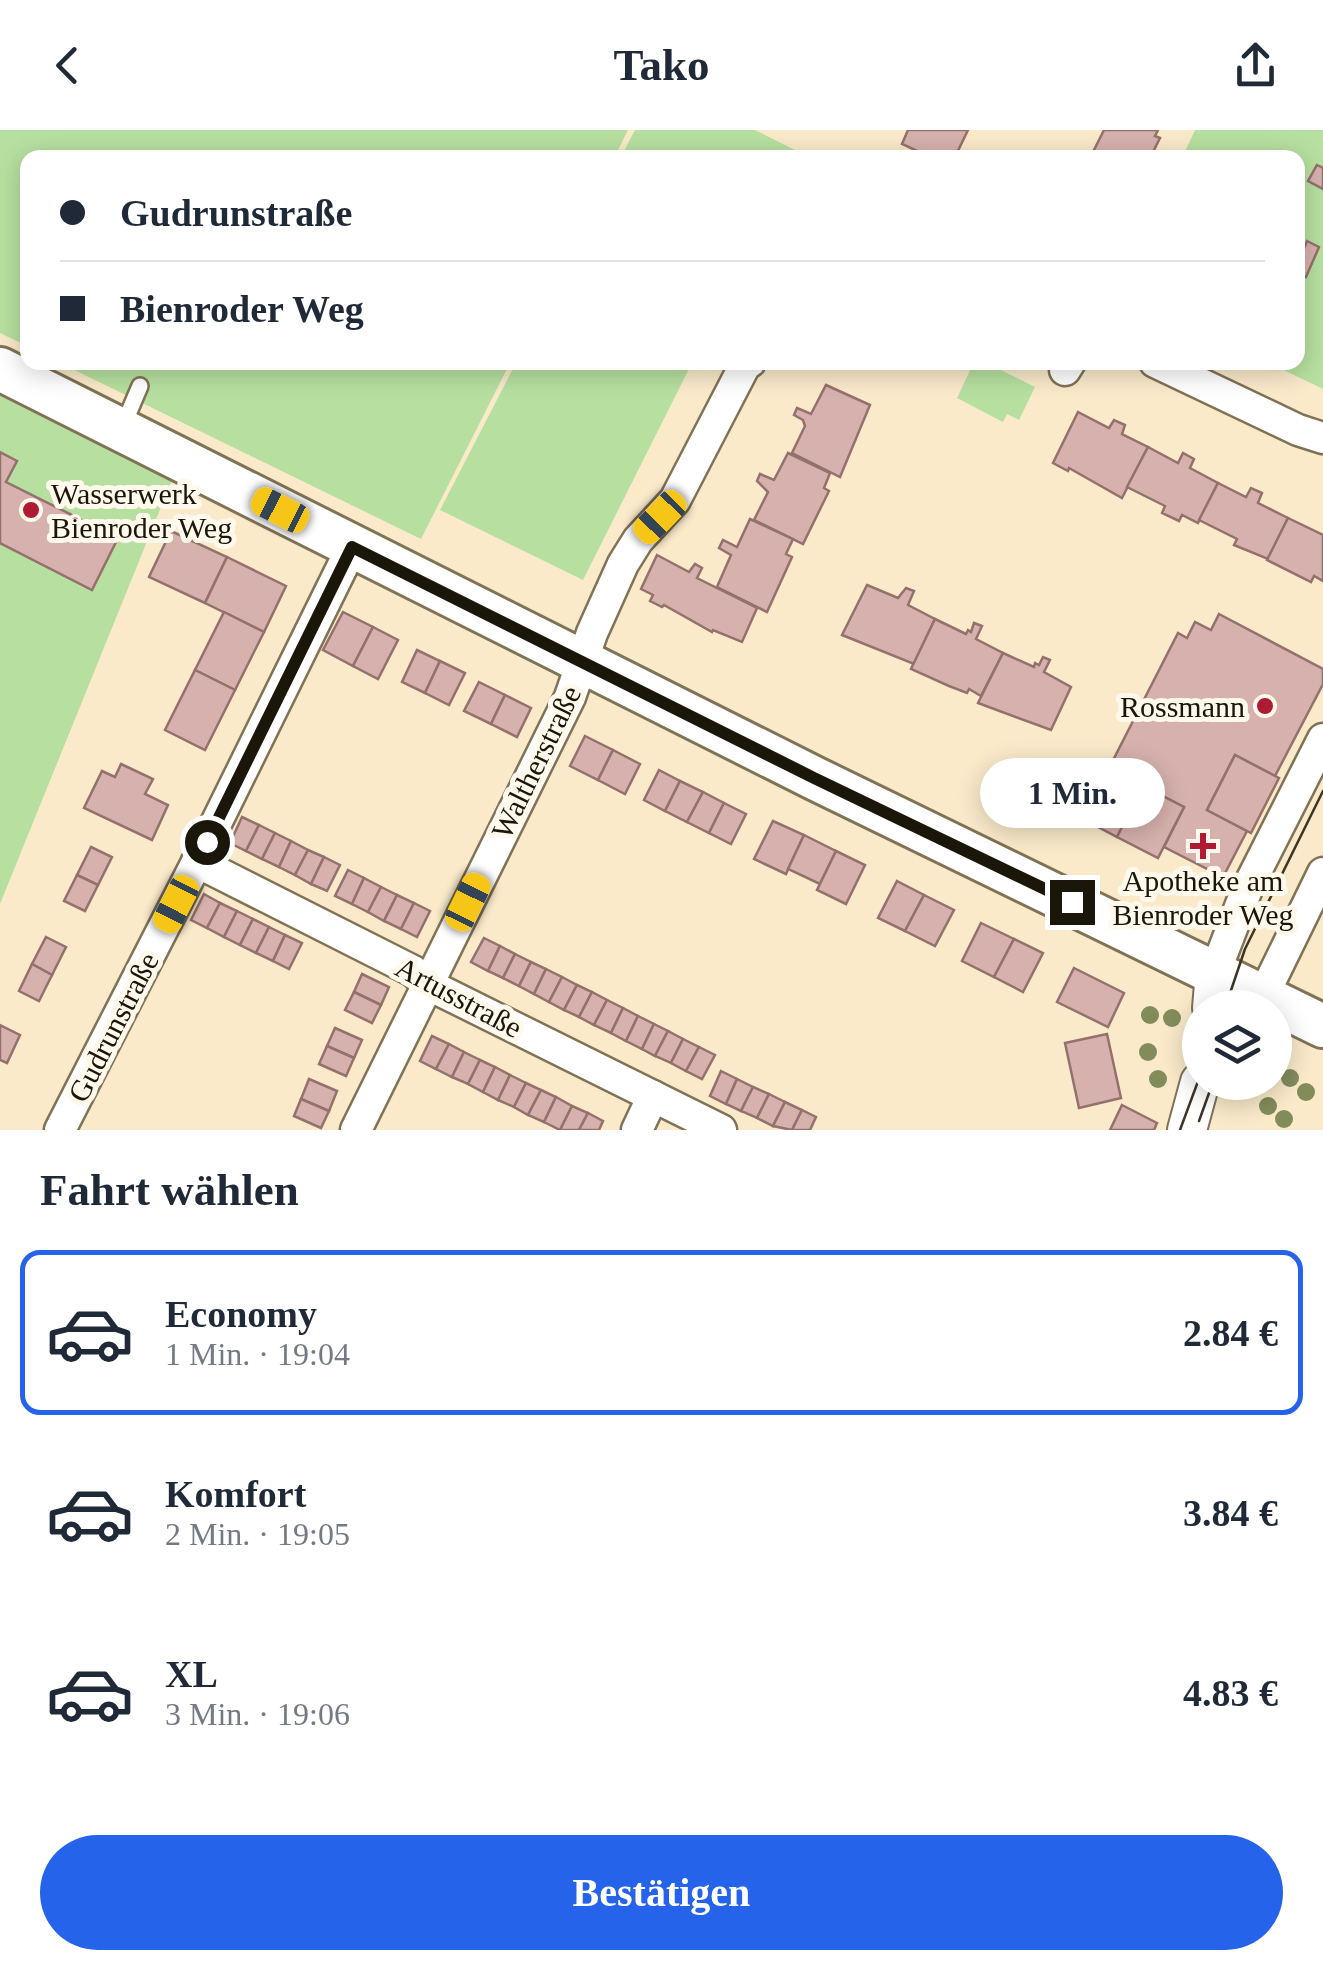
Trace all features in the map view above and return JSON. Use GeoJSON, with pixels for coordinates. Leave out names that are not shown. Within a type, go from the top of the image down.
{"type":"FeatureCollection","features":[{"type":"Feature","properties":{"kind":"main road"},"geometry":{"type":"LineString","coordinates":[[0,369],[584,663],[1213,990]]}},
{"type":"Feature","properties":{"kind":"main road"},"geometry":{"type":"LineString","coordinates":[[1292,1014],[1323,1026]]}},
{"type":"Feature","properties":{"kind":"street","name":"Waltherstraße"},"geometry":{"type":"LineString","coordinates":[[356,1130],[584,663],[592,633],[623,564],[638,540],[675,500],[742,370]]}},
{"type":"Feature","properties":{"kind":"street"},"geometry":{"type":"LineString","coordinates":[[1173,370],[1298,430],[1323,438]]}},
{"type":"Feature","properties":{"kind":"street","name":"Gudrunstraße"},"geometry":{"type":"LineString","coordinates":[[60,1130],[198,862],[352,547]]}},
{"type":"Feature","properties":{"kind":"street"},"geometry":{"type":"LineString","coordinates":[[1213,990],[1247,889],[1323,739]]}},
{"type":"Feature","properties":{"kind":"street","name":"Artusstraße"},"geometry":{"type":"LineString","coordinates":[[198,862],[413,971],[428,985],[720,1130]]}},
{"type":"Feature","properties":{"kind":"street"},"geometry":{"type":"LineString","coordinates":[[1265,990],[1323,874]]}},
{"type":"Feature","properties":{"kind":"street"},"geometry":{"type":"LineString","coordinates":[[637,1130],[654,1096]]}},
{"type":"Feature","properties":{"kind":"lane"},"geometry":{"type":"LineString","coordinates":[[121,429],[140,386]]}},
{"type":"Feature","properties":{"kind":"green space"},"geometry":{"type":"Polygon","coordinates":[[[0,130],[628,130],[618,150],[20,150],[20,343],[0,333],[0,130]]]}},
{"type":"Feature","properties":{"kind":"green space"},"geometry":{"type":"Polygon","coordinates":[[[635,130],[755,130],[795,150],[625,150],[635,130]]]}},
{"type":"Feature","properties":{"kind":"green space"},"geometry":{"type":"Polygon","coordinates":[[[1195,130],[1323,130],[1323,389],[1284,370],[1305,370],[1305,150],[1186,150],[1195,130]]]}},
{"type":"Feature","properties":{"kind":"green space"},"geometry":{"type":"Polygon","coordinates":[[[74,370],[506,370],[421,539],[74,370]]]}},
{"type":"Feature","properties":{"kind":"green space"},"geometry":{"type":"Polygon","coordinates":[[[512,370],[688,370],[583,580],[440,510],[512,370]]]}},
{"type":"Feature","properties":{"kind":"green space"},"geometry":{"type":"Polygon","coordinates":[[[970,370],[1001,370],[1035,387],[1019,420],[1007,414],[1003,422],[957,398],[970,370]]]}},
{"type":"Feature","properties":{"kind":"green space"},"geometry":{"type":"Polygon","coordinates":[[[0,382],[176,470],[0,904],[0,382]]]}},
{"type":"Feature","properties":{"kind":"building"},"geometry":{"type":"Polygon","coordinates":[[[908,130],[968,130],[958,150],[915,150],[902,144],[908,130]]]}},
{"type":"Feature","properties":{"kind":"building"},"geometry":{"type":"Polygon","coordinates":[[[1104,130],[1158,130],[1155,136],[1160,138],[1154,150],[1094,150],[1104,130]]]}},
{"type":"Feature","properties":{"kind":"building"},"geometry":{"type":"Polygon","coordinates":[[[1317,165],[1323,168],[1323,189],[1308,181],[1317,165]]]}},
{"type":"Feature","properties":{"kind":"building"},"geometry":{"type":"Polygon","coordinates":[[[1307,241],[1319,247],[1306,277],[1305,276],[1307,241]]]}},
{"type":"Feature","properties":{"kind":"building"},"geometry":{"type":"Polygon","coordinates":[[[826,385],[870,405],[840,477],[792,453],[805,426],[794,415],[797,408],[811,414],[826,385]]]}},
{"type":"Feature","properties":{"kind":"building"},"geometry":{"type":"Polygon","coordinates":[[[1078,412],[1109,428],[1114,420],[1125,425],[1122,434],[1148,447],[1122,498],[1053,463],[1078,412]]]}},
{"type":"Feature","properties":{"kind":"building"},"geometry":{"type":"Polygon","coordinates":[[[1148,447],[1178,463],[1183,453],[1194,459],[1190,468],[1218,483],[1198,523],[1182,515],[1179,521],[1162,513],[1165,506],[1127,487],[1148,447]]]}},
{"type":"Feature","properties":{"kind":"building","name":"Wasserwerk Bienroder Weg"},"geometry":{"type":"Polygon","coordinates":[[[0,452],[17,461],[6,482],[118,538],[92,590],[0,543],[0,452]]]}},
{"type":"Feature","properties":{"kind":"building"},"geometry":{"type":"Polygon","coordinates":[[[788,453],[830,473],[824,488],[829,491],[803,544],[754,520],[768,492],[757,481],[760,474],[774,480],[788,453]]]}},
{"type":"Feature","properties":{"kind":"building"},"geometry":{"type":"Polygon","coordinates":[[[1218,483],[1246,497],[1251,488],[1262,493],[1258,503],[1288,518],[1268,559],[1234,545],[1237,539],[1199,520],[1218,483]]]}},
{"type":"Feature","properties":{"kind":"building"},"geometry":{"type":"Polygon","coordinates":[[[1288,518],[1323,535],[1323,581],[1314,576],[1311,582],[1267,560],[1288,518]]]}},
{"type":"Feature","properties":{"kind":"building"},"geometry":{"type":"Polygon","coordinates":[[[750,519],[793,539],[786,554],[792,557],[767,612],[717,587],[731,555],[719,548],[723,540],[737,547],[750,519]]]}},
{"type":"Feature","properties":{"kind":"building"},"geometry":{"type":"Polygon","coordinates":[[[171,531],[227,557],[205,603],[149,577],[171,531]]]}},
{"type":"Feature","properties":{"kind":"building"},"geometry":{"type":"Polygon","coordinates":[[[657,555],[689,572],[695,564],[702,568],[697,578],[757,608],[742,642],[712,632],[650,601],[653,595],[641,589],[657,555]]]}},
{"type":"Feature","properties":{"kind":"building"},"geometry":{"type":"Polygon","coordinates":[[[227,557],[286,586],[264,632],[205,603],[227,557]]]}},
{"type":"Feature","properties":{"kind":"building"},"geometry":{"type":"Polygon","coordinates":[[[867,585],[898,598],[906,588],[914,591],[908,605],[935,619],[914,664],[842,635],[867,585]]]}},
{"type":"Feature","properties":{"kind":"building"},"geometry":{"type":"Polygon","coordinates":[[[224,612],[264,632],[235,690],[195,670],[224,612]]]}},
{"type":"Feature","properties":{"kind":"building"},"geometry":{"type":"Polygon","coordinates":[[[343,612],[373,627],[353,666],[323,650],[343,612]]]}},
{"type":"Feature","properties":{"kind":"building"},"geometry":{"type":"Polygon","coordinates":[[[1219,614],[1323,669],[1323,684],[1275,776],[1235,755],[1207,810],[1247,831],[1223,877],[1164,847],[1184,807],[1143,786],[1117,837],[1083,819],[1178,633],[1187,638],[1195,622],[1211,630],[1219,614]]]}},
{"type":"Feature","properties":{"kind":"building"},"geometry":{"type":"Polygon","coordinates":[[[935,619],[966,634],[974,623],[982,626],[976,639],[1003,653],[981,696],[911,669],[935,619]]]}},
{"type":"Feature","properties":{"kind":"building"},"geometry":{"type":"Polygon","coordinates":[[[373,627],[398,640],[378,679],[353,666],[373,627]]]}},
{"type":"Feature","properties":{"kind":"building"},"geometry":{"type":"Polygon","coordinates":[[[417,650],[440,661],[425,693],[402,682],[417,650]]]}},
{"type":"Feature","properties":{"kind":"building"},"geometry":{"type":"Polygon","coordinates":[[[1003,653],[1034,667],[1043,657],[1050,660],[1044,672],[1071,687],[1051,730],[978,703],[1003,653]]]}},
{"type":"Feature","properties":{"kind":"building"},"geometry":{"type":"Polygon","coordinates":[[[440,661],[465,673],[449,705],[425,693],[440,661]]]}},
{"type":"Feature","properties":{"kind":"building"},"geometry":{"type":"Polygon","coordinates":[[[195,670],[235,690],[205,750],[165,730],[195,670]]]}},
{"type":"Feature","properties":{"kind":"building"},"geometry":{"type":"Polygon","coordinates":[[[479,682],[505,695],[491,724],[464,711],[479,682]]]}},
{"type":"Feature","properties":{"kind":"building"},"geometry":{"type":"Polygon","coordinates":[[[505,695],[531,708],[517,737],[491,724],[505,695]]]}},
{"type":"Feature","properties":{"kind":"building"},"geometry":{"type":"Polygon","coordinates":[[[585,736],[613,750],[598,780],[570,766],[585,736]]]}},
{"type":"Feature","properties":{"kind":"building"},"geometry":{"type":"Polygon","coordinates":[[[613,750],[640,764],[625,794],[598,780],[613,750]]]}},
{"type":"Feature","properties":{"kind":"building"},"geometry":{"type":"Polygon","coordinates":[[[1235,755],[1279,778],[1251,833],[1207,810],[1235,755]]]}},
{"type":"Feature","properties":{"kind":"building"},"geometry":{"type":"Polygon","coordinates":[[[121,764],[153,779],[145,794],[168,805],[152,840],[84,808],[102,771],[115,777],[121,764]]]}},
{"type":"Feature","properties":{"kind":"building"},"geometry":{"type":"Polygon","coordinates":[[[659,770],[680,781],[665,811],[644,800],[659,770]]]}},
{"type":"Feature","properties":{"kind":"building"},"geometry":{"type":"Polygon","coordinates":[[[680,781],[703,792],[687,822],[665,811],[680,781]]]}},
{"type":"Feature","properties":{"kind":"building"},"geometry":{"type":"Polygon","coordinates":[[[1143,786],[1184,807],[1158,858],[1117,837],[1143,786]]]}},
{"type":"Feature","properties":{"kind":"building"},"geometry":{"type":"Polygon","coordinates":[[[703,792],[724,803],[709,833],[687,822],[703,792]]]}},
{"type":"Feature","properties":{"kind":"building"},"geometry":{"type":"Polygon","coordinates":[[[724,803],[746,814],[731,844],[709,833],[724,803]]]}},
{"type":"Feature","properties":{"kind":"building"},"geometry":{"type":"Polygon","coordinates":[[[242,817],[259,825],[246,851],[230,843],[242,817]]]}},
{"type":"Feature","properties":{"kind":"building"},"geometry":{"type":"Polygon","coordinates":[[[773,821],[804,835],[786,874],[754,859],[773,821]]]}},
{"type":"Feature","properties":{"kind":"building"},"geometry":{"type":"Polygon","coordinates":[[[259,825],[275,833],[262,859],[246,851],[259,825]]]}},
{"type":"Feature","properties":{"kind":"building"},"geometry":{"type":"Polygon","coordinates":[[[275,833],[291,841],[279,867],[262,859],[275,833]]]}},
{"type":"Feature","properties":{"kind":"building"},"geometry":{"type":"Polygon","coordinates":[[[804,835],[836,851],[820,884],[788,869],[804,835]]]}},
{"type":"Feature","properties":{"kind":"building"},"geometry":{"type":"Polygon","coordinates":[[[291,841],[308,850],[295,875],[279,867],[291,841]]]}},
{"type":"Feature","properties":{"kind":"building"},"geometry":{"type":"Polygon","coordinates":[[[91,847],[112,857],[98,885],[77,875],[91,847]]]}},
{"type":"Feature","properties":{"kind":"building"},"geometry":{"type":"Polygon","coordinates":[[[308,850],[324,857],[311,884],[295,875],[308,850]]]}},
{"type":"Feature","properties":{"kind":"building"},"geometry":{"type":"Polygon","coordinates":[[[836,851],[865,865],[846,904],[817,890],[836,851]]]}},
{"type":"Feature","properties":{"kind":"building"},"geometry":{"type":"Polygon","coordinates":[[[324,857],[340,865],[327,891],[311,884],[324,857]]]}},
{"type":"Feature","properties":{"kind":"building"},"geometry":{"type":"Polygon","coordinates":[[[348,870],[364,878],[352,904],[335,896],[348,870]]]}},
{"type":"Feature","properties":{"kind":"building"},"geometry":{"type":"Polygon","coordinates":[[[77,875],[98,885],[85,911],[64,901],[77,875]]]}},
{"type":"Feature","properties":{"kind":"building"},"geometry":{"type":"Polygon","coordinates":[[[364,878],[381,887],[368,912],[352,904],[364,878]]]}},
{"type":"Feature","properties":{"kind":"building"},"geometry":{"type":"Polygon","coordinates":[[[897,881],[924,895],[905,931],[878,918],[897,881]]]}},
{"type":"Feature","properties":{"kind":"building"},"geometry":{"type":"Polygon","coordinates":[[[381,887],[397,895],[384,921],[368,912],[381,887]]]}},
{"type":"Feature","properties":{"kind":"building"},"geometry":{"type":"Polygon","coordinates":[[[204,894],[220,903],[207,928],[191,920],[204,894]]]}},
{"type":"Feature","properties":{"kind":"building"},"geometry":{"type":"Polygon","coordinates":[[[397,895],[414,903],[401,929],[384,921],[397,895]]]}},
{"type":"Feature","properties":{"kind":"building"},"geometry":{"type":"Polygon","coordinates":[[[924,895],[954,910],[935,946],[905,931],[924,895]]]}},
{"type":"Feature","properties":{"kind":"building"},"geometry":{"type":"Polygon","coordinates":[[[220,903],[237,911],[224,937],[207,928],[220,903]]]}},
{"type":"Feature","properties":{"kind":"building"},"geometry":{"type":"Polygon","coordinates":[[[414,903],[430,911],[417,937],[401,929],[414,903]]]}},
{"type":"Feature","properties":{"kind":"building"},"geometry":{"type":"Polygon","coordinates":[[[237,911],[253,919],[240,945],[224,937],[237,911]]]}},
{"type":"Feature","properties":{"kind":"building"},"geometry":{"type":"Polygon","coordinates":[[[253,919],[269,927],[256,953],[240,945],[253,919]]]}},
{"type":"Feature","properties":{"kind":"building"},"geometry":{"type":"Polygon","coordinates":[[[981,923],[1014,939],[994,977],[962,961],[981,923]]]}},
{"type":"Feature","properties":{"kind":"building"},"geometry":{"type":"Polygon","coordinates":[[[269,927],[285,935],[273,961],[256,953],[269,927]]]}},
{"type":"Feature","properties":{"kind":"building"},"geometry":{"type":"Polygon","coordinates":[[[285,935],[302,943],[289,969],[273,961],[285,935]]]}},
{"type":"Feature","properties":{"kind":"building"},"geometry":{"type":"Polygon","coordinates":[[[46,937],[66,947],[52,975],[32,964],[46,937]]]}},
{"type":"Feature","properties":{"kind":"building"},"geometry":{"type":"Polygon","coordinates":[[[484,938],[500,946],[488,971],[471,962],[484,938]]]}},
{"type":"Feature","properties":{"kind":"building"},"geometry":{"type":"Polygon","coordinates":[[[1014,939],[1043,953],[1023,992],[994,977],[1014,939]]]}},
{"type":"Feature","properties":{"kind":"building"},"geometry":{"type":"Polygon","coordinates":[[[500,946],[515,954],[503,978],[488,971],[500,946]]]}},
{"type":"Feature","properties":{"kind":"building"},"geometry":{"type":"Polygon","coordinates":[[[515,954],[531,962],[519,986],[503,978],[515,954]]]}},
{"type":"Feature","properties":{"kind":"building"},"geometry":{"type":"Polygon","coordinates":[[[531,962],[546,969],[534,994],[519,986],[531,962]]]}},
{"type":"Feature","properties":{"kind":"building"},"geometry":{"type":"Polygon","coordinates":[[[32,964],[52,975],[39,1001],[19,991],[32,964]]]}},
{"type":"Feature","properties":{"kind":"building"},"geometry":{"type":"Polygon","coordinates":[[[1074,968],[1124,993],[1108,1027],[1057,1002],[1074,968]]]}},
{"type":"Feature","properties":{"kind":"building"},"geometry":{"type":"Polygon","coordinates":[[[546,969],[562,977],[549,1002],[534,994],[546,969]]]}},
{"type":"Feature","properties":{"kind":"building"},"geometry":{"type":"Polygon","coordinates":[[[362,974],[389,987],[381,1005],[354,992],[362,974]]]}},
{"type":"Feature","properties":{"kind":"building"},"geometry":{"type":"Polygon","coordinates":[[[562,977],[577,985],[564,1010],[549,1002],[562,977]]]}},
{"type":"Feature","properties":{"kind":"building"},"geometry":{"type":"Polygon","coordinates":[[[577,985],[592,992],[579,1017],[564,1010],[577,985]]]}},
{"type":"Feature","properties":{"kind":"building"},"geometry":{"type":"Polygon","coordinates":[[[354,992],[381,1005],[372,1023],[345,1010],[354,992]]]}},
{"type":"Feature","properties":{"kind":"building"},"geometry":{"type":"Polygon","coordinates":[[[592,992],[607,1000],[594,1025],[579,1017],[592,992]]]}},
{"type":"Feature","properties":{"kind":"building"},"geometry":{"type":"Polygon","coordinates":[[[607,1000],[623,1008],[611,1033],[594,1025],[607,1000]]]}},
{"type":"Feature","properties":{"kind":"building"},"geometry":{"type":"Polygon","coordinates":[[[623,1008],[638,1016],[626,1041],[611,1033],[623,1008]]]}},
{"type":"Feature","properties":{"kind":"building"},"geometry":{"type":"Polygon","coordinates":[[[638,1016],[654,1024],[642,1049],[626,1041],[638,1016]]]}},
{"type":"Feature","properties":{"kind":"building"},"geometry":{"type":"Polygon","coordinates":[[[654,1024],[668,1031],[655,1056],[642,1049],[654,1024]]]}},
{"type":"Feature","properties":{"kind":"building"},"geometry":{"type":"Polygon","coordinates":[[[0,1025],[20,1035],[7,1063],[0,1060],[0,1025]]]}},
{"type":"Feature","properties":{"kind":"building"},"geometry":{"type":"Polygon","coordinates":[[[335,1028],[362,1040],[354,1058],[327,1046],[335,1028]]]}},
{"type":"Feature","properties":{"kind":"building"},"geometry":{"type":"Polygon","coordinates":[[[668,1031],[683,1039],[671,1063],[655,1056],[668,1031]]]}},
{"type":"Feature","properties":{"kind":"building"},"geometry":{"type":"Polygon","coordinates":[[[1107,1034],[1121,1098],[1079,1108],[1065,1043],[1107,1034]]]}},
{"type":"Feature","properties":{"kind":"building"},"geometry":{"type":"Polygon","coordinates":[[[432,1036],[449,1044],[436,1069],[420,1061],[432,1036]]]}},
{"type":"Feature","properties":{"kind":"building"},"geometry":{"type":"Polygon","coordinates":[[[683,1039],[699,1047],[686,1071],[671,1063],[683,1039]]]}},
{"type":"Feature","properties":{"kind":"building"},"geometry":{"type":"Polygon","coordinates":[[[449,1044],[464,1052],[452,1077],[436,1069],[449,1044]]]}},
{"type":"Feature","properties":{"kind":"building"},"geometry":{"type":"Polygon","coordinates":[[[327,1046],[354,1058],[346,1076],[319,1064],[327,1046]]]}},
{"type":"Feature","properties":{"kind":"building"},"geometry":{"type":"Polygon","coordinates":[[[699,1047],[715,1055],[702,1079],[686,1071],[699,1047]]]}},
{"type":"Feature","properties":{"kind":"building"},"geometry":{"type":"Polygon","coordinates":[[[464,1052],[480,1060],[468,1084],[452,1077],[464,1052]]]}},
{"type":"Feature","properties":{"kind":"building"},"geometry":{"type":"Polygon","coordinates":[[[480,1060],[495,1067],[483,1092],[468,1084],[480,1060]]]}},
{"type":"Feature","properties":{"kind":"building"},"geometry":{"type":"Polygon","coordinates":[[[495,1067],[510,1075],[498,1100],[483,1092],[495,1067]]]}},
{"type":"Feature","properties":{"kind":"building"},"geometry":{"type":"Polygon","coordinates":[[[721,1071],[737,1079],[726,1104],[710,1096],[721,1071]]]}},
{"type":"Feature","properties":{"kind":"building"},"geometry":{"type":"Polygon","coordinates":[[[510,1075],[526,1083],[514,1107],[498,1100],[510,1075]]]}},
{"type":"Feature","properties":{"kind":"building"},"geometry":{"type":"Polygon","coordinates":[[[309,1079],[337,1091],[329,1111],[301,1099],[309,1079]]]}},
{"type":"Feature","properties":{"kind":"building"},"geometry":{"type":"Polygon","coordinates":[[[737,1079],[753,1087],[741,1111],[726,1104],[737,1079]]]}},
{"type":"Feature","properties":{"kind":"building"},"geometry":{"type":"Polygon","coordinates":[[[526,1083],[541,1090],[528,1115],[514,1107],[526,1083]]]}},
{"type":"Feature","properties":{"kind":"building"},"geometry":{"type":"Polygon","coordinates":[[[753,1087],[769,1094],[757,1118],[741,1111],[753,1087]]]}},
{"type":"Feature","properties":{"kind":"building"},"geometry":{"type":"Polygon","coordinates":[[[541,1090],[556,1097],[544,1122],[528,1115],[541,1090]]]}},
{"type":"Feature","properties":{"kind":"building"},"geometry":{"type":"Polygon","coordinates":[[[769,1094],[785,1102],[773,1126],[757,1118],[769,1094]]]}},
{"type":"Feature","properties":{"kind":"building"},"geometry":{"type":"Polygon","coordinates":[[[556,1097],[572,1106],[560,1130],[544,1122],[556,1097]]]}},
{"type":"Feature","properties":{"kind":"building"},"geometry":{"type":"Polygon","coordinates":[[[301,1099],[329,1111],[321,1128],[294,1116],[301,1099]]]}},
{"type":"Feature","properties":{"kind":"building"},"geometry":{"type":"Polygon","coordinates":[[[785,1102],[802,1110],[792,1130],[773,1126],[785,1102]]]}},
{"type":"Feature","properties":{"kind":"building"},"geometry":{"type":"Polygon","coordinates":[[[1122,1105],[1157,1123],[1154,1130],[1110,1130],[1122,1105]]]}},
{"type":"Feature","properties":{"kind":"building"},"geometry":{"type":"Polygon","coordinates":[[[572,1106],[588,1113],[579,1130],[560,1130],[572,1106]]]}},
{"type":"Feature","properties":{"kind":"building"},"geometry":{"type":"Polygon","coordinates":[[[802,1110],[816,1117],[810,1130],[792,1130],[802,1110]]]}},
{"type":"Feature","properties":{"kind":"building"},"geometry":{"type":"Polygon","coordinates":[[[588,1113],[603,1121],[599,1130],[579,1130],[588,1113]]]}},
{"type":"Feature","properties":{"kind":"tram line"},"geometry":{"type":"LineString","coordinates":[[1231,990],[1245,949],[1323,791]]}},
{"type":"Feature","properties":{"kind":"tram line"},"geometry":{"type":"LineString","coordinates":[[1180,1130],[1191,1100]]}},
{"type":"Feature","properties":{"kind":"tram line"},"geometry":{"type":"LineString","coordinates":[[1199,1121],[1207,1100]]}},
{"type":"Feature","properties":{"kind":"place","name":"Wasserwerk Bienroder Weg"},"geometry":{"type":"Point","coordinates":[31,510]}},
{"type":"Feature","properties":{"kind":"place","name":"Rossmann"},"geometry":{"type":"Point","coordinates":[1265,706]}},
{"type":"Feature","properties":{"kind":"place","name":"Apotheke am Bienroder Weg"},"geometry":{"type":"Point","coordinates":[1203,846]}},
{"type":"Feature","properties":{"kind":"route"},"geometry":{"type":"LineString","coordinates":[[207,842],[352,547],[1072,902]]}}]}
